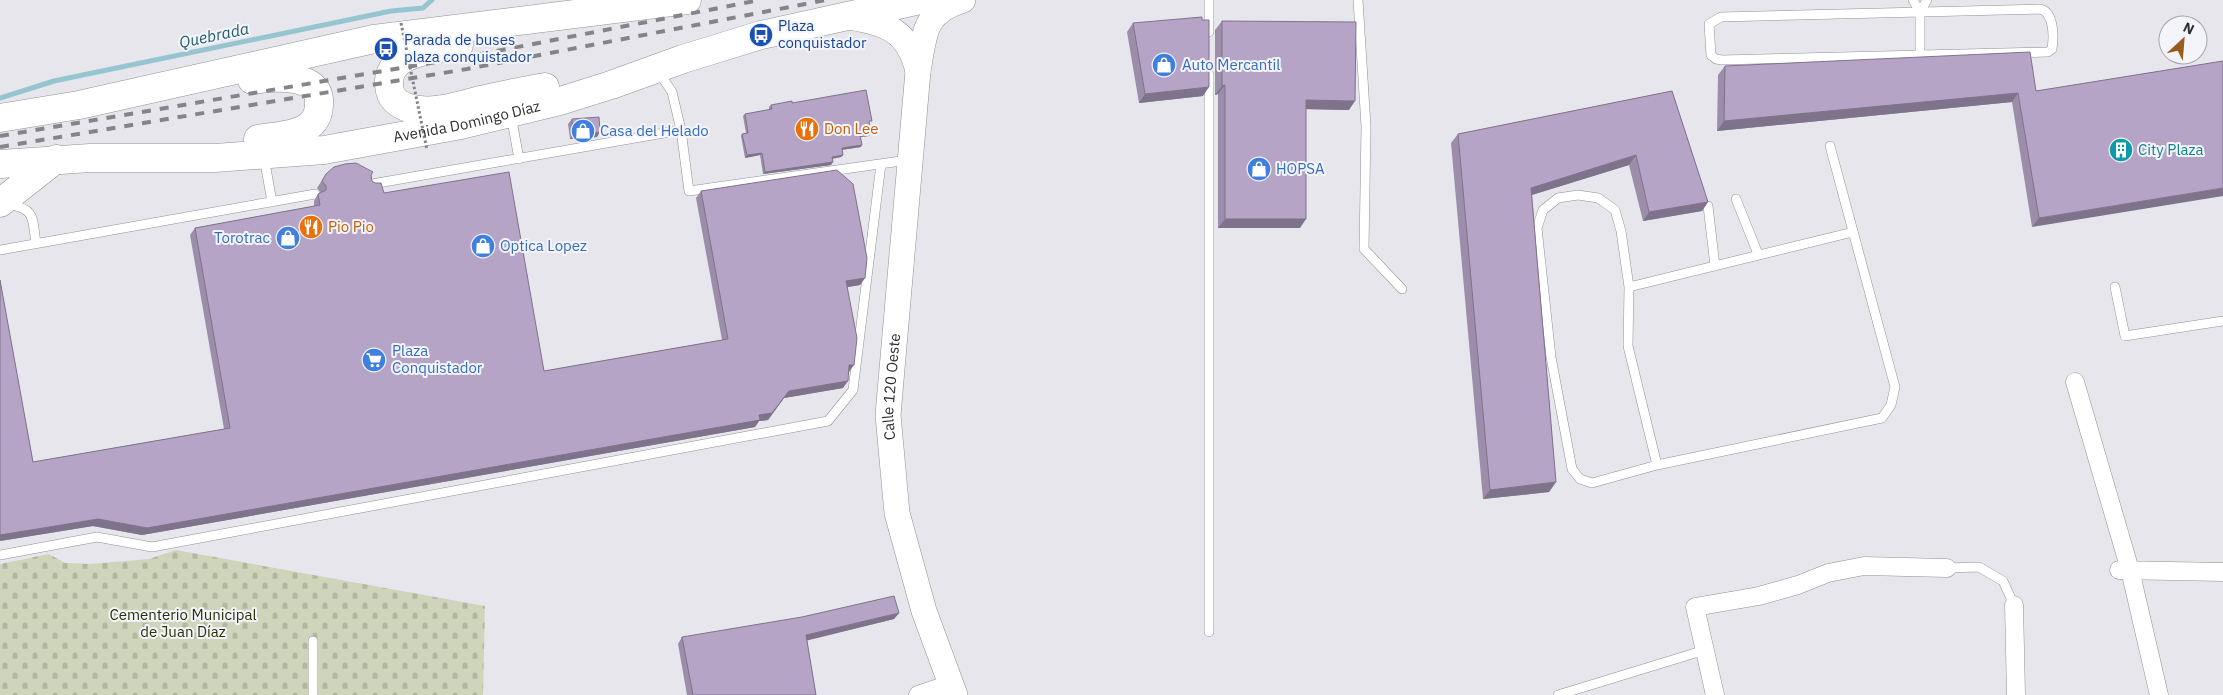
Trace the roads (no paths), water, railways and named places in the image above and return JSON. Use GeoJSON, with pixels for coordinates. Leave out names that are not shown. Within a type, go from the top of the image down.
{"type":"FeatureCollection","features":[{"type":"Feature","properties":{"kind":"main road","name":"Avenida Domingo Díaz"},"geometry":{"type":"LineString","coordinates":[[0,164],[90,158],[215,158],[324,150],[461,125],[511,113],[611,85],[656,68],[762,35],[920,0]]}},
{"type":"Feature","properties":{"kind":"main road"},"geometry":{"type":"LineString","coordinates":[[79,105],[374,40],[569,7],[669,1]]}},
{"type":"Feature","properties":{"kind":"main road"},"geometry":{"type":"LineString","coordinates":[[569,7],[493,40],[454,45],[401,59],[393,67],[388,78],[390,93],[396,102],[412,109],[432,111],[563,84],[611,85]]}},
{"type":"Feature","properties":{"kind":"main road"},"geometry":{"type":"LineString","coordinates":[[0,118],[277,76],[300,80],[315,90],[320,100],[318,112],[310,125],[295,133],[225,144],[156,148],[90,158]]}},
{"type":"Feature","properties":{"kind":"main road"},"geometry":{"type":"LineString","coordinates":[[0,202],[56,159]]}},
{"type":"Feature","properties":{"kind":"street","name":"Calle 120 Oeste"},"geometry":{"type":"LineString","coordinates":[[952,689],[924,611],[898,513],[888,415],[912,160],[918,71],[926,29],[934,15],[944,7],[963,0]]}},
{"type":"Feature","properties":{"kind":"street","name":"Calle 120 Oeste"},"geometry":{"type":"LineString","coordinates":[[843,16],[873,21],[894,31],[905,40],[913,52],[918,71]]}},
{"type":"Feature","properties":{"kind":"street"},"geometry":{"type":"LineString","coordinates":[[2075,382],[2159,695]]}},
{"type":"Feature","properties":{"kind":"street"},"geometry":{"type":"LineString","coordinates":[[1716,695],[1695,608],[1759,596],[1798,586],[1828,573],[1864,566],[1947,568]]}},
{"type":"Feature","properties":{"kind":"street"},"geometry":{"type":"LineString","coordinates":[[2124,570],[2223,572]]}},
{"type":"Feature","properties":{"kind":"street"},"geometry":{"type":"LineString","coordinates":[[2014,605],[2016,695]]}},
{"type":"Feature","properties":{"kind":"street"},"geometry":{"type":"LineString","coordinates":[[918,695],[952,689]]}},
{"type":"Feature","properties":{"kind":"lane"},"geometry":{"type":"LineString","coordinates":[[1209,0],[1209,45]]}},
{"type":"Feature","properties":{"kind":"lane"},"geometry":{"type":"LineString","coordinates":[[1358,0],[1366,126],[1364,249],[1402,289]]}},
{"type":"Feature","properties":{"kind":"lane"},"geometry":{"type":"LineString","coordinates":[[1913,0],[1920,12],[1920,55]]}},
{"type":"Feature","properties":{"kind":"lane"},"geometry":{"type":"LineString","coordinates":[[1920,12],[1927,0]]}},
{"type":"Feature","properties":{"kind":"lane"},"geometry":{"type":"LineString","coordinates":[[2046,10],[2050,16],[2052,48],[2048,52],[1722,60],[1711,55],[1709,24],[1721,17],[1920,12],[2046,10]]}},
{"type":"Feature","properties":{"kind":"lane"},"geometry":{"type":"LineString","coordinates":[[1209,65],[1209,632]]}},
{"type":"Feature","properties":{"kind":"lane"},"geometry":{"type":"LineString","coordinates":[[656,68],[672,92],[681,130],[689,191],[912,160]]}},
{"type":"Feature","properties":{"kind":"lane"},"geometry":{"type":"LineString","coordinates":[[511,113],[519,158]]}},
{"type":"Feature","properties":{"kind":"lane"},"geometry":{"type":"LineString","coordinates":[[372,184],[681,130]]}},
{"type":"Feature","properties":{"kind":"lane"},"geometry":{"type":"LineString","coordinates":[[1657,465],[1628,346],[1630,287],[1621,232],[1614,210],[1598,198],[1578,196],[1558,198],[1543,210],[1537,228],[1551,358],[1572,469],[1580,479],[1592,483],[1657,465],[1882,418],[1891,405],[1894,387],[1830,146]]}},
{"type":"Feature","properties":{"kind":"lane"},"geometry":{"type":"LineString","coordinates":[[263,154],[272,202]]}},
{"type":"Feature","properties":{"kind":"lane"},"geometry":{"type":"LineString","coordinates":[[0,555],[98,537],[152,547],[828,421],[853,390],[881,164]]}},
{"type":"Feature","properties":{"kind":"lane"},"geometry":{"type":"LineString","coordinates":[[0,250],[315,194]]}},
{"type":"Feature","properties":{"kind":"lane"},"geometry":{"type":"LineString","coordinates":[[1736,199],[1758,254]]}},
{"type":"Feature","properties":{"kind":"lane"},"geometry":{"type":"LineString","coordinates":[[0,202],[25,208],[31,214],[36,243]]}},
{"type":"Feature","properties":{"kind":"lane"},"geometry":{"type":"LineString","coordinates":[[1708,206],[1715,266]]}},
{"type":"Feature","properties":{"kind":"lane"},"geometry":{"type":"LineString","coordinates":[[1630,287],[1853,232]]}},
{"type":"Feature","properties":{"kind":"lane"},"geometry":{"type":"LineString","coordinates":[[2115,287],[2125,336],[2223,320]]}},
{"type":"Feature","properties":{"kind":"lane"},"geometry":{"type":"LineString","coordinates":[[1947,568],[1979,567],[2003,581],[2014,605]]}},
{"type":"Feature","properties":{"kind":"lane"},"geometry":{"type":"LineString","coordinates":[[313,641],[313,695]]}},
{"type":"Feature","properties":{"kind":"lane"},"geometry":{"type":"LineString","coordinates":[[1558,695],[1705,650]]}},
{"type":"Feature","properties":{"kind":"waterway","name":"Quebrada"},"geometry":{"type":"LineString","coordinates":[[0,98],[54,81],[391,11],[423,8],[432,0]]}},
{"type":"Feature","properties":{"kind":"railway"},"geometry":{"type":"LineString","coordinates":[[0,136],[466,57],[760,0]]}},
{"type":"Feature","properties":{"kind":"railway"},"geometry":{"type":"LineString","coordinates":[[0,147],[467,69],[826,0]]}},
{"type":"Feature","properties":{"kind":"place","name":"Plaza conquistador"},"geometry":{"type":"Point","coordinates":[761,35]}},
{"type":"Feature","properties":{"kind":"place","name":"Parada de buses plaza conquistador"},"geometry":{"type":"Point","coordinates":[386,49]}},
{"type":"Feature","properties":{"kind":"place","name":"Auto Mercantil"},"geometry":{"type":"Point","coordinates":[1164,65]}},
{"type":"Feature","properties":{"kind":"place","name":"Don Lee"},"geometry":{"type":"Point","coordinates":[807,129]}},
{"type":"Feature","properties":{"kind":"place","name":"Casa del Helado"},"geometry":{"type":"Point","coordinates":[583,131]}},
{"type":"Feature","properties":{"kind":"place","name":"City Plaza"},"geometry":{"type":"Point","coordinates":[2121,150]}},
{"type":"Feature","properties":{"kind":"place","name":"HOPSA"},"geometry":{"type":"Point","coordinates":[1259,169]}},
{"type":"Feature","properties":{"kind":"place","name":"Pio Pio"},"geometry":{"type":"Point","coordinates":[311,227]}},
{"type":"Feature","properties":{"kind":"place","name":"Torotrac"},"geometry":{"type":"Point","coordinates":[288,238]}},
{"type":"Feature","properties":{"kind":"place","name":"Optica Lopez"},"geometry":{"type":"Point","coordinates":[483,246]}},
{"type":"Feature","properties":{"kind":"place","name":"Plaza Conquistador"},"geometry":{"type":"Point","coordinates":[374,360]}},
{"type":"Feature","properties":{"kind":"park label","name":"Cementerio Municipal de Juan Díaz"},"geometry":{"type":"Point","coordinates":[183,624]}}]}
